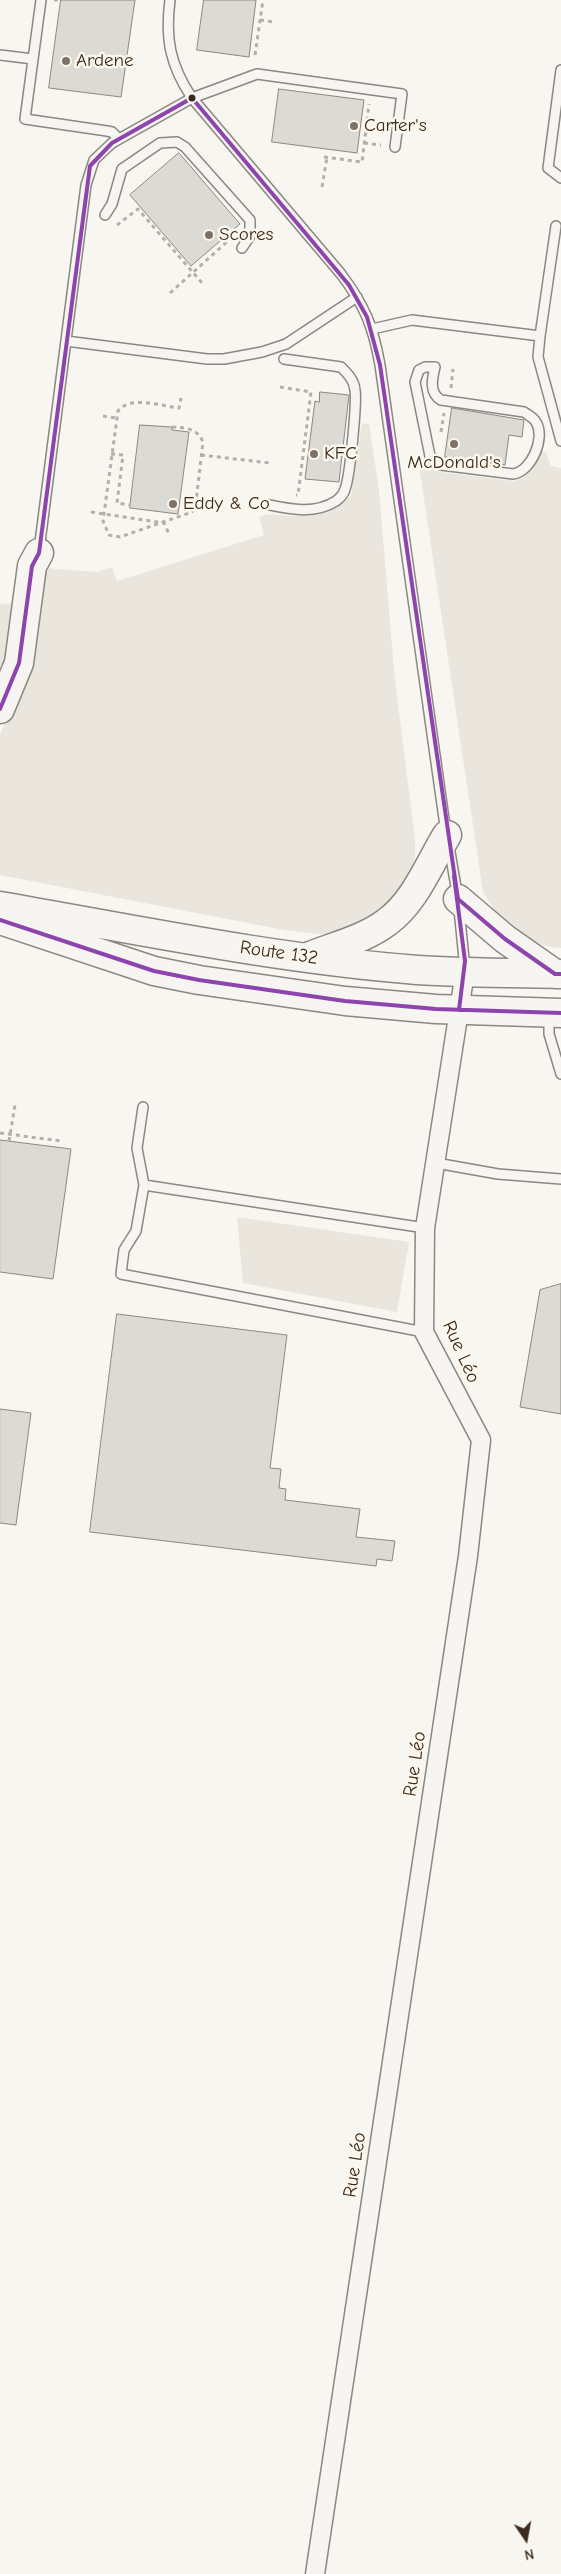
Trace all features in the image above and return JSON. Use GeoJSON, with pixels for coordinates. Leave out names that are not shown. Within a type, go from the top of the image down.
{"type":"FeatureCollection","features":[{"type":"Feature","properties":{"kind":"highway"},"geometry":{"type":"LineString","coordinates":[[0,709],[19,663],[32,566],[39,553]]}},
{"type":"Feature","properties":{"kind":"highway"},"geometry":{"type":"LineString","coordinates":[[306,957],[363,936],[395,916],[410,899],[447,835]]}},
{"type":"Feature","properties":{"kind":"highway"},"geometry":{"type":"LineString","coordinates":[[458,899],[506,939],[558,974]]}},
{"type":"Feature","properties":{"kind":"highway","name":"Route 132"},"geometry":{"type":"LineString","coordinates":[[0,906],[306,957],[415,970],[558,974]]}},
{"type":"Feature","properties":{"kind":"highway","name":"Route 132"},"geometry":{"type":"LineString","coordinates":[[0,920],[154,971],[200,980],[336,1000],[459,1010],[555,1013]]}},
{"type":"Feature","properties":{"kind":"street","name":"Rue Léo"},"geometry":{"type":"LineString","coordinates":[[315,2574],[468,1556],[481,1440],[424,1332],[425,1228],[465,972]]}},
{"type":"Feature","properties":{"kind":"lane"},"geometry":{"type":"LineString","coordinates":[[41,0],[25,119],[112,132],[119,140]]}},
{"type":"Feature","properties":{"kind":"lane"},"geometry":{"type":"LineString","coordinates":[[170,0],[168,17],[171,56],[175,71],[192,98],[341,274],[357,296],[372,329],[380,365],[447,835],[458,899],[465,972]]}},
{"type":"Feature","properties":{"kind":"lane"},"geometry":{"type":"LineString","coordinates":[[0,55],[33,59]]}},
{"type":"Feature","properties":{"kind":"lane"},"geometry":{"type":"LineString","coordinates":[[561,70],[548,168],[561,178]]}},
{"type":"Feature","properties":{"kind":"lane"},"geometry":{"type":"LineString","coordinates":[[39,553],[88,174],[97,156],[119,140],[192,98],[258,74],[402,94],[395,147]]}},
{"type":"Feature","properties":{"kind":"lane"},"geometry":{"type":"LineString","coordinates":[[105,215],[112,204],[122,169],[160,143],[177,142],[185,147],[250,220],[250,236],[242,248]]}},
{"type":"Feature","properties":{"kind":"lane"},"geometry":{"type":"LineString","coordinates":[[556,226],[538,357],[561,441]]}},
{"type":"Feature","properties":{"kind":"lane"},"geometry":{"type":"LineString","coordinates":[[66,341],[207,359],[224,359],[286,344],[357,296]]}},
{"type":"Feature","properties":{"kind":"lane"},"geometry":{"type":"LineString","coordinates":[[372,329],[412,320],[540,336]]}},
{"type":"Feature","properties":{"kind":"lane"},"geometry":{"type":"LineString","coordinates":[[265,504],[288,509],[308,510],[323,507],[337,500],[346,487],[356,401],[353,381],[342,367],[284,359]]}},
{"type":"Feature","properties":{"kind":"lane"},"geometry":{"type":"LineString","coordinates":[[424,367],[435,367],[432,386],[437,397],[442,400],[524,412],[536,422],[540,436],[538,445],[522,471],[513,474],[449,467],[441,465],[430,456],[415,382],[419,370],[424,367]]}},
{"type":"Feature","properties":{"kind":"lane"},"geometry":{"type":"LineString","coordinates":[[555,1013],[549,1034],[561,1074]]}},
{"type":"Feature","properties":{"kind":"lane"},"geometry":{"type":"LineString","coordinates":[[143,1107],[137,1148],[144,1185],[136,1230],[124,1250],[121,1274],[424,1332]]}},
{"type":"Feature","properties":{"kind":"lane"},"geometry":{"type":"LineString","coordinates":[[436,1163],[498,1174],[561,1179]]}},
{"type":"Feature","properties":{"kind":"lane"},"geometry":{"type":"LineString","coordinates":[[144,1185],[425,1228]]}},
{"type":"Feature","properties":{"kind":"path"},"geometry":{"type":"LineString","coordinates":[[53,10],[54,0],[61,0]]}},
{"type":"Feature","properties":{"kind":"path"},"geometry":{"type":"LineString","coordinates":[[255,55],[263,0]]}},
{"type":"Feature","properties":{"kind":"path"},"geometry":{"type":"LineString","coordinates":[[256,6],[262,6]]}},
{"type":"Feature","properties":{"kind":"path"},"geometry":{"type":"LineString","coordinates":[[260,20],[274,22]]}},
{"type":"Feature","properties":{"kind":"path"},"geometry":{"type":"LineString","coordinates":[[251,42],[257,42]]}},
{"type":"Feature","properties":{"kind":"path"},"geometry":{"type":"LineString","coordinates":[[322,187],[325,157],[362,162],[369,102]]}},
{"type":"Feature","properties":{"kind":"path"},"geometry":{"type":"LineString","coordinates":[[361,128],[366,129]]}},
{"type":"Feature","properties":{"kind":"path"},"geometry":{"type":"LineString","coordinates":[[114,227],[138,209],[202,283]]}},
{"type":"Feature","properties":{"kind":"path"},"geometry":{"type":"LineString","coordinates":[[170,293],[232,237]]}},
{"type":"Feature","properties":{"kind":"path"},"geometry":{"type":"LineString","coordinates":[[215,244],[219,249]]}},
{"type":"Feature","properties":{"kind":"path"},"geometry":{"type":"LineString","coordinates":[[280,388],[310,392],[298,495]]}},
{"type":"Feature","properties":{"kind":"path"},"geometry":{"type":"LineString","coordinates":[[172,428],[194,430],[198,433],[202,442],[194,509],[192,512],[164,523],[115,537],[106,531],[104,514],[118,411],[128,403],[179,408],[181,398]]}},
{"type":"Feature","properties":{"kind":"path"},"geometry":{"type":"LineString","coordinates":[[441,436],[444,408]]}},
{"type":"Feature","properties":{"kind":"path"},"geometry":{"type":"LineString","coordinates":[[103,416],[116,418]]}},
{"type":"Feature","properties":{"kind":"path"},"geometry":{"type":"LineString","coordinates":[[303,453],[308,453]]}},
{"type":"Feature","properties":{"kind":"path"},"geometry":{"type":"LineString","coordinates":[[111,454],[123,455],[117,502],[130,505]]}},
{"type":"Feature","properties":{"kind":"path"},"geometry":{"type":"LineString","coordinates":[[201,455],[270,463]]}},
{"type":"Feature","properties":{"kind":"path"},"geometry":{"type":"LineString","coordinates":[[91,512],[164,523]]}},
{"type":"Feature","properties":{"kind":"path"},"geometry":{"type":"LineString","coordinates":[[164,523],[168,534]]}},
{"type":"Feature","properties":{"kind":"path"},"geometry":{"type":"LineString","coordinates":[[9,1141],[15,1105]]}},
{"type":"Feature","properties":{"kind":"path"},"geometry":{"type":"LineString","coordinates":[[0,1133],[61,1141]]}},
{"type":"Feature","properties":{"kind":"shaded area"},"geometry":{"type":"Polygon","coordinates":[[[362,423],[369,424],[379,490],[395,681],[415,839],[414,862],[410,874],[397,896],[379,914],[357,928],[346,932],[323,934],[284,930],[0,875],[0,734],[21,691],[43,568],[97,572],[112,567],[117,581],[264,535],[259,517],[270,515],[307,515],[323,512],[338,506],[351,496],[362,423]]]}},
{"type":"Feature","properties":{"kind":"shaded area"},"geometry":{"type":"Polygon","coordinates":[[[541,451],[546,452],[551,466],[561,468],[561,948],[536,943],[514,931],[497,914],[483,892],[418,459],[423,458],[432,469],[440,472],[514,481],[526,476],[541,451]]]}},
{"type":"Feature","properties":{"kind":"shaded area"},"geometry":{"type":"Polygon","coordinates":[[[18,603],[10,648],[0,681],[0,604],[18,603]]]}},
{"type":"Feature","properties":{"kind":"shaded area"},"geometry":{"type":"Polygon","coordinates":[[[237,1217],[409,1242],[397,1312],[243,1283],[237,1217]]]}},
{"type":"Feature","properties":{"kind":"building"},"geometry":{"type":"Polygon","coordinates":[[[61,0],[135,0],[121,97],[49,88],[61,0]]]}},
{"type":"Feature","properties":{"kind":"building"},"geometry":{"type":"Polygon","coordinates":[[[204,0],[256,0],[249,57],[197,50],[204,0]]]}},
{"type":"Feature","properties":{"kind":"building"},"geometry":{"type":"Polygon","coordinates":[[[279,89],[364,100],[357,153],[272,142],[279,89]]]}},
{"type":"Feature","properties":{"kind":"building"},"geometry":{"type":"Polygon","coordinates":[[[179,153],[240,224],[191,266],[130,195],[179,153]]]}},
{"type":"Feature","properties":{"kind":"building"},"geometry":{"type":"Polygon","coordinates":[[[320,392],[349,395],[339,482],[305,479],[315,401],[319,402],[320,392]]]}},
{"type":"Feature","properties":{"kind":"building"},"geometry":{"type":"Polygon","coordinates":[[[452,408],[524,420],[522,437],[509,435],[505,465],[445,457],[452,408]]]}},
{"type":"Feature","properties":{"kind":"building"},"geometry":{"type":"Polygon","coordinates":[[[140,425],[172,427],[172,430],[189,432],[178,514],[130,508],[140,425]]]}},
{"type":"Feature","properties":{"kind":"building"},"geometry":{"type":"Polygon","coordinates":[[[0,1140],[71,1149],[53,1279],[0,1272],[0,1140]]]}},
{"type":"Feature","properties":{"kind":"building"},"geometry":{"type":"Polygon","coordinates":[[[561,1284],[561,1414],[520,1407],[540,1290],[561,1284]]]}},
{"type":"Feature","properties":{"kind":"building"},"geometry":{"type":"Polygon","coordinates":[[[117,1314],[287,1335],[270,1468],[281,1469],[279,1488],[286,1489],[285,1500],[360,1509],[356,1537],[395,1541],[392,1561],[377,1559],[376,1566],[90,1532],[117,1314]]]}},
{"type":"Feature","properties":{"kind":"building"},"geometry":{"type":"Polygon","coordinates":[[[0,1409],[31,1413],[16,1525],[0,1523],[0,1409]]]}},
{"type":"Feature","properties":{"kind":"transit line"},"geometry":{"type":"LineString","coordinates":[[192,98],[349,285],[367,317],[380,365],[458,899],[505,939],[555,974],[561,974]]}},
{"type":"Feature","properties":{"kind":"transit line"},"geometry":{"type":"LineString","coordinates":[[0,709],[19,663],[32,566],[39,553],[90,166],[112,143],[192,98]]}},
{"type":"Feature","properties":{"kind":"transit line"},"geometry":{"type":"LineString","coordinates":[[454,876],[465,961],[459,1010]]}},
{"type":"Feature","properties":{"kind":"transit line"},"geometry":{"type":"LineString","coordinates":[[0,920],[154,971],[199,980],[345,1001],[436,1009],[561,1013]]}},
{"type":"Feature","properties":{"kind":"place","name":"Ardene"},"geometry":{"type":"Point","coordinates":[66,61]}},
{"type":"Feature","properties":{"kind":"place","name":"Carter's"},"geometry":{"type":"Point","coordinates":[354,126]}},
{"type":"Feature","properties":{"kind":"place","name":"Scores"},"geometry":{"type":"Point","coordinates":[209,235]}},
{"type":"Feature","properties":{"kind":"place","name":"McDonald's"},"geometry":{"type":"Point","coordinates":[454,444]}},
{"type":"Feature","properties":{"kind":"place","name":"KFC"},"geometry":{"type":"Point","coordinates":[314,454]}},
{"type":"Feature","properties":{"kind":"place","name":"Eddy & Co"},"geometry":{"type":"Point","coordinates":[173,504]}}]}
